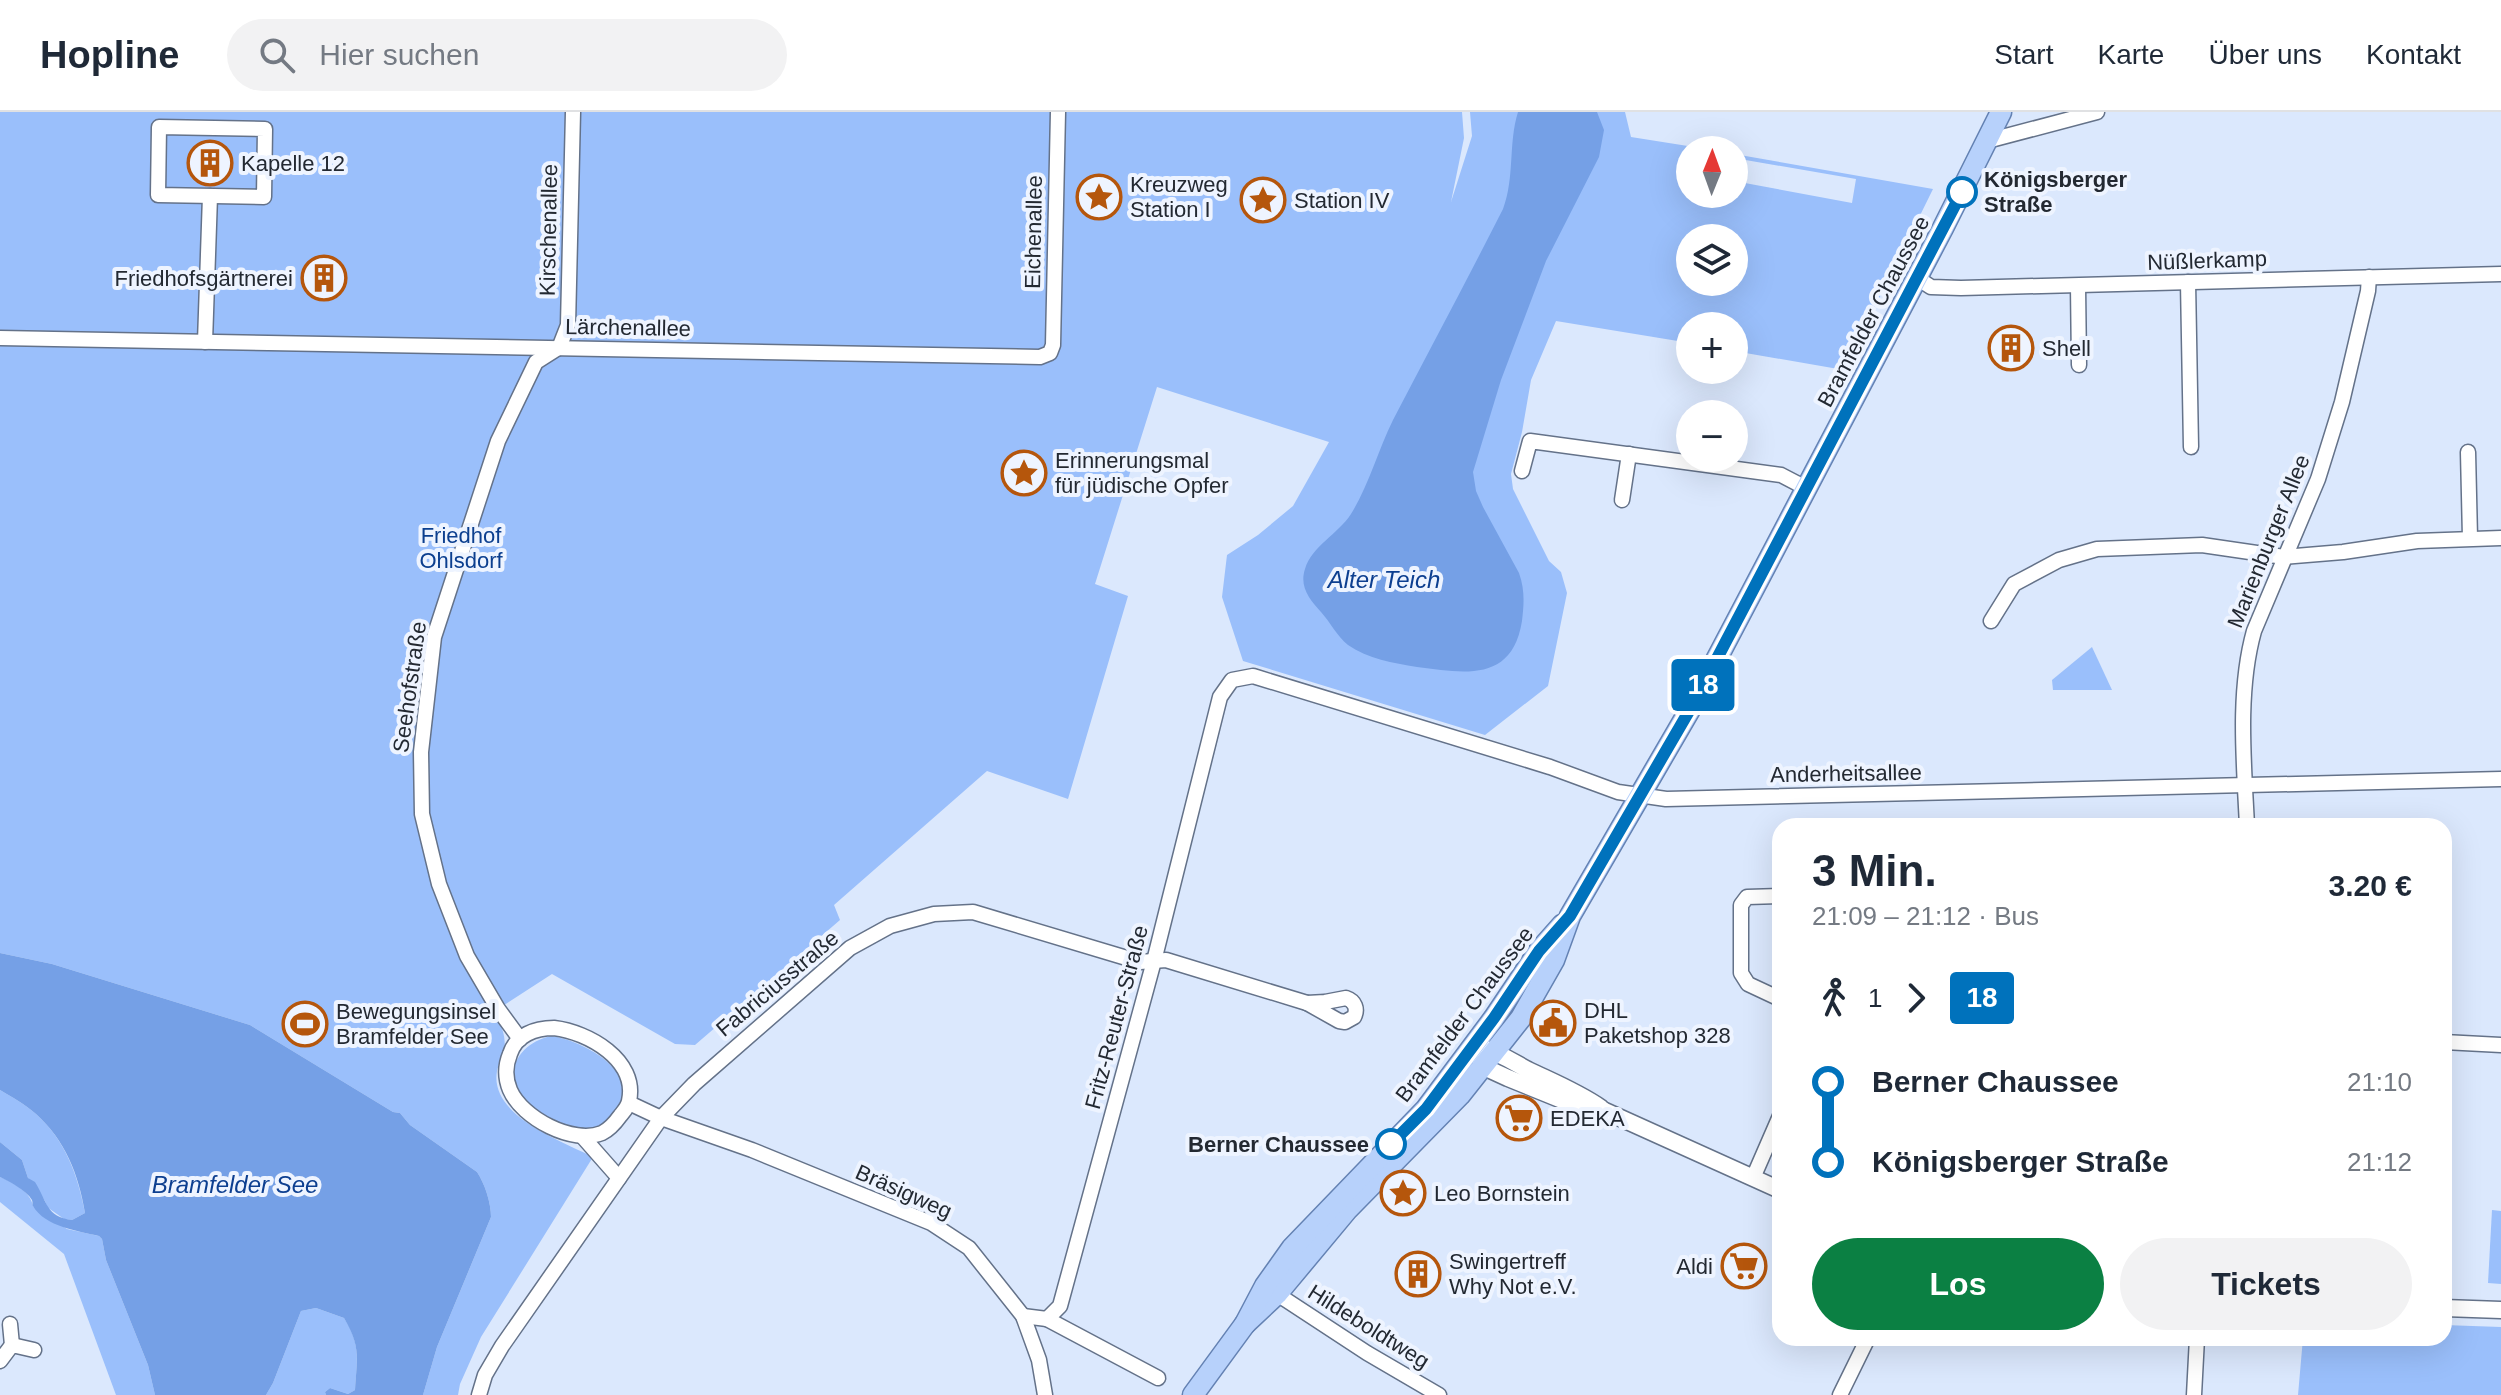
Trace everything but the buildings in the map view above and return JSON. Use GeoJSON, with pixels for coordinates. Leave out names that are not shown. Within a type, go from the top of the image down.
{"type":"FeatureCollection","features":[{"type":"Feature","properties":{"kind":"main road","name":"Bramfelder Chaussee"},"geometry":{"type":"LineString","coordinates":[[1245,1324],[1277,1294],[1347,1210],[1460,1095],[1521,1018],[1554,960],[1570,916],[1692,706],[2001,112]]}},
{"type":"Feature","properties":{"kind":"main road","name":"Bramfelder Chaussee"},"geometry":{"type":"LineString","coordinates":[[1193,1395],[1245,1324],[1265,1286],[1292,1248],[1426,1109],[1539,951],[1570,916]]}},
{"type":"Feature","properties":{"kind":"street"},"geometry":{"type":"LineString","coordinates":[[211,112],[211,128]]}},
{"type":"Feature","properties":{"kind":"street","name":"Kirschenallee"},"geometry":{"type":"LineString","coordinates":[[559,348],[568,325],[573,112]]}},
{"type":"Feature","properties":{"kind":"street","name":"Eichenallee"},"geometry":{"type":"LineString","coordinates":[[1050,353],[1053,345],[1058,112]]}},
{"type":"Feature","properties":{"kind":"street"},"geometry":{"type":"LineString","coordinates":[[1987,141],[2097,112]]}},
{"type":"Feature","properties":{"kind":"street"},"geometry":{"type":"LineString","coordinates":[[159,127],[211,128],[265,129],[264,197],[158,195],[159,127]]}},
{"type":"Feature","properties":{"kind":"street"},"geometry":{"type":"LineString","coordinates":[[205,342],[210,196]]}},
{"type":"Feature","properties":{"kind":"street","name":"Nüßlerkamp"},"geometry":{"type":"LineString","coordinates":[[1917,278],[1931,287],[1961,288],[2501,274]]}},
{"type":"Feature","properties":{"kind":"street","name":"Marienburger Allee"},"geometry":{"type":"LineString","coordinates":[[2247,818],[2244,685],[2249,652],[2254,631],[2318,479],[2365,305],[2369,277]]}},
{"type":"Feature","properties":{"kind":"street"},"geometry":{"type":"LineString","coordinates":[[2188,282],[2191,447]]}},
{"type":"Feature","properties":{"kind":"street"},"geometry":{"type":"LineString","coordinates":[[2078,286],[2079,365]]}},
{"type":"Feature","properties":{"kind":"street","name":"Lärchenallee"},"geometry":{"type":"LineString","coordinates":[[0,338],[1040,357],[1050,353]]}},
{"type":"Feature","properties":{"kind":"street","name":"Seehofstraße"},"geometry":{"type":"LineString","coordinates":[[520,1039],[467,956],[439,884],[422,814],[421,752],[434,637],[498,441],[536,362],[559,348]]}},
{"type":"Feature","properties":{"kind":"street"},"geometry":{"type":"LineString","coordinates":[[1522,471],[1530,441],[1781,475],[1806,488]]}},
{"type":"Feature","properties":{"kind":"street"},"geometry":{"type":"LineString","coordinates":[[2468,452],[2470,538]]}},
{"type":"Feature","properties":{"kind":"street"},"geometry":{"type":"LineString","coordinates":[[1622,500],[1629,454]]}},
{"type":"Feature","properties":{"kind":"street"},"geometry":{"type":"LineString","coordinates":[[1991,621],[2014,584],[2048,565],[2085,552],[2114,547],[2192,545],[2284,557],[2398,543],[2501,538]]}},
{"type":"Feature","properties":{"kind":"street","name":"Anderheitsallee"},"geometry":{"type":"LineString","coordinates":[[1220,697],[1232,680],[1253,676],[1550,767],[1618,792],[1666,799],[2501,779]]}},
{"type":"Feature","properties":{"kind":"street","name":"Fritz-Reuter-Straße"},"geometry":{"type":"LineString","coordinates":[[1047,1319],[1060,1306],[1154,961],[1220,697]]}},
{"type":"Feature","properties":{"kind":"street"},"geometry":{"type":"LineString","coordinates":[[1772,896],[1747,897],[1741,905],[1741,973],[1748,984],[1772,995]]}},
{"type":"Feature","properties":{"kind":"street","name":"Fabriciusstraße"},"geometry":{"type":"LineString","coordinates":[[479,1395],[485,1375],[502,1346],[661,1118],[694,1084],[813,978],[850,948],[890,926],[934,914],[973,912],[1140,962],[1166,960],[1307,1003]]}},
{"type":"Feature","properties":{"kind":"street"},"geometry":{"type":"LineString","coordinates":[[561,1029],[574,1033],[619,1060],[627,1075],[629,1103],[610,1128],[599,1134],[567,1134],[527,1112],[512,1094],[507,1083],[506,1067],[512,1048],[520,1039],[537,1030],[561,1029]]}},
{"type":"Feature","properties":{"kind":"street"},"geometry":{"type":"LineString","coordinates":[[2452,1042],[2501,1045]]}},
{"type":"Feature","properties":{"kind":"street"},"geometry":{"type":"LineString","coordinates":[[1474,1045],[1490,1059],[1577,1106],[1605,1111],[1772,1186]]}},
{"type":"Feature","properties":{"kind":"street","name":"Bräsigweg"},"geometry":{"type":"LineString","coordinates":[[629,1103],[931,1223],[969,1248],[1023,1316],[1039,1360],[1045,1395]]}},
{"type":"Feature","properties":{"kind":"street"},"geometry":{"type":"LineString","coordinates":[[1753,1178],[1772,1134]]}},
{"type":"Feature","properties":{"kind":"street"},"geometry":{"type":"LineString","coordinates":[[582,1136],[619,1178]]}},
{"type":"Feature","properties":{"kind":"street","name":"Hildeboldtweg"},"geometry":{"type":"LineString","coordinates":[[1277,1294],[1367,1353],[1439,1395]]}},
{"type":"Feature","properties":{"kind":"street"},"geometry":{"type":"LineString","coordinates":[[2452,1308],[2501,1310]]}},
{"type":"Feature","properties":{"kind":"street"},"geometry":{"type":"LineString","coordinates":[[1023,1316],[1047,1319],[1158,1378]]}},
{"type":"Feature","properties":{"kind":"street"},"geometry":{"type":"LineString","coordinates":[[0,1361],[12,1345],[10,1324]]}},
{"type":"Feature","properties":{"kind":"street"},"geometry":{"type":"LineString","coordinates":[[12,1345],[34,1350]]}},
{"type":"Feature","properties":{"kind":"street"},"geometry":{"type":"LineString","coordinates":[[1840,1395],[1864,1346]]}},
{"type":"Feature","properties":{"kind":"street"},"geometry":{"type":"LineString","coordinates":[[2194,1395],[2197,1346]]}},
{"type":"Feature","properties":{"kind":"green space","name":"Friedhof Ohlsdorf"},"geometry":{"type":"Polygon","coordinates":[[[0,112],[1462,112],[1464,138],[1451,202],[1472,136],[1470,112],[1625,112],[1631,137],[1676,144],[1676,208],[1748,208],[1748,184],[1852,203],[1856,179],[1748,160],[1748,156],[1933,189],[1844,370],[1748,353],[1748,312],[1676,312],[1676,341],[1556,321],[1531,380],[1511,474],[1513,489],[1549,561],[1561,572],[1567,593],[1548,686],[1485,735],[1243,661],[1222,597],[1227,555],[1258,535],[1293,506],[1329,442],[1157,387],[1095,584],[1128,596],[1068,799],[987,771],[834,905],[840,920],[695,1045],[675,1044],[552,974],[495,1011],[505,1041],[497,1071],[498,1087],[504,1101],[530,1125],[593,1157],[481,1337],[458,1395],[423,1395],[437,1347],[491,1217],[487,1194],[477,1172],[410,1125],[400,1113],[393,1112],[250,1025],[52,964],[0,953],[0,112]]]}},
{"type":"Feature","properties":{"kind":"green space"},"geometry":{"type":"Polygon","coordinates":[[[2092,647],[2112,690],[2053,690],[2052,680],[2092,647]]]}},
{"type":"Feature","properties":{"kind":"green space"},"geometry":{"type":"Polygon","coordinates":[[[551,1036],[594,1052],[618,1073],[623,1086],[623,1100],[609,1121],[587,1129],[565,1125],[532,1109],[519,1095],[513,1075],[518,1057],[532,1044],[551,1036]]]}},
{"type":"Feature","properties":{"kind":"green space"},"geometry":{"type":"Polygon","coordinates":[[[0,1090],[32,1111],[55,1135],[74,1172],[85,1213],[72,1220],[64,1219],[47,1207],[28,1178],[22,1160],[0,1142],[0,1090]]]}},
{"type":"Feature","properties":{"kind":"green space"},"geometry":{"type":"Polygon","coordinates":[[[0,1177],[20,1188],[29,1196],[33,1206],[67,1229],[102,1239],[106,1260],[148,1365],[155,1395],[116,1395],[64,1254],[0,1202],[0,1177]]]}},
{"type":"Feature","properties":{"kind":"green space"},"geometry":{"type":"Polygon","coordinates":[[[2492,1210],[2501,1211],[2501,1284],[2488,1283],[2492,1210]]]}},
{"type":"Feature","properties":{"kind":"green space"},"geometry":{"type":"Polygon","coordinates":[[[316,1308],[344,1318],[349,1327],[357,1352],[355,1390],[348,1394],[330,1388],[326,1395],[266,1395],[301,1311],[316,1308]]]}},
{"type":"Feature","properties":{"kind":"green space"},"geometry":{"type":"Polygon","coordinates":[[[2452,1325],[2501,1327],[2501,1395],[2298,1395],[2302,1346],[2452,1346],[2452,1325]]]}},
{"type":"Feature","properties":{"kind":"water","name":"Alter Teich"},"geometry":{"type":"Polygon","coordinates":[[[1518,112],[1597,112],[1604,130],[1599,157],[1546,261],[1501,380],[1473,472],[1483,507],[1519,573],[1524,597],[1522,621],[1517,641],[1508,655],[1483,670],[1452,671],[1390,662],[1356,650],[1340,637],[1307,593],[1303,582],[1305,569],[1313,554],[1351,514],[1393,420],[1503,209],[1518,112]]]}},
{"type":"Feature","properties":{"kind":"water","name":"Bramfelder See"},"geometry":{"type":"Polygon","coordinates":[[[0,953],[52,964],[250,1025],[393,1112],[400,1113],[410,1125],[477,1172],[487,1194],[491,1217],[437,1347],[423,1395],[326,1395],[330,1388],[348,1394],[355,1390],[357,1352],[344,1318],[316,1308],[301,1311],[266,1395],[155,1395],[148,1365],[106,1260],[102,1239],[46,1219],[38,1213],[26,1193],[0,1177],[0,1142],[22,1160],[28,1178],[35,1182],[52,1212],[72,1220],[85,1213],[75,1172],[55,1135],[32,1111],[0,1090],[0,953]]]}},
{"type":"Feature","properties":{"kind":"bus line","name":"18"},"geometry":{"type":"LineString","coordinates":[[1391,1144],[1426,1109],[1539,951],[1570,916],[1692,706],[1962,192]]}},
{"type":"Feature","properties":{"kind":"place","name":"Kapelle 12"},"geometry":{"type":"Point","coordinates":[210,163]}},
{"type":"Feature","properties":{"kind":"place","name":"Königsberger Straße"},"geometry":{"type":"Point","coordinates":[1962,192]}},
{"type":"Feature","properties":{"kind":"place","name":"Kreuzweg Station I"},"geometry":{"type":"Point","coordinates":[1099,197]}},
{"type":"Feature","properties":{"kind":"place","name":"Station IV"},"geometry":{"type":"Point","coordinates":[1263,200]}},
{"type":"Feature","properties":{"kind":"place","name":"Friedhofsgärtnerei"},"geometry":{"type":"Point","coordinates":[324,278]}},
{"type":"Feature","properties":{"kind":"place","name":"Shell"},"geometry":{"type":"Point","coordinates":[2011,348]}},
{"type":"Feature","properties":{"kind":"place","name":"Erinnerungsmal für jüdische Opfer"},"geometry":{"type":"Point","coordinates":[1024,473]}},
{"type":"Feature","properties":{"kind":"place","name":"DHL Paketshop 328"},"geometry":{"type":"Point","coordinates":[1553,1023]}},
{"type":"Feature","properties":{"kind":"place","name":"Bewegungsinsel Bramfelder See"},"geometry":{"type":"Point","coordinates":[305,1024]}},
{"type":"Feature","properties":{"kind":"place","name":"EDEKA"},"geometry":{"type":"Point","coordinates":[1519,1118]}},
{"type":"Feature","properties":{"kind":"place","name":"Berner Chaussee"},"geometry":{"type":"Point","coordinates":[1391,1144]}},
{"type":"Feature","properties":{"kind":"place","name":"Leo Bornstein"},"geometry":{"type":"Point","coordinates":[1403,1193]}},
{"type":"Feature","properties":{"kind":"place","name":"Aldi"},"geometry":{"type":"Point","coordinates":[1744,1266]}},
{"type":"Feature","properties":{"kind":"place","name":"Swingertreff Why Not e.V."},"geometry":{"type":"Point","coordinates":[1418,1274]}}]}
